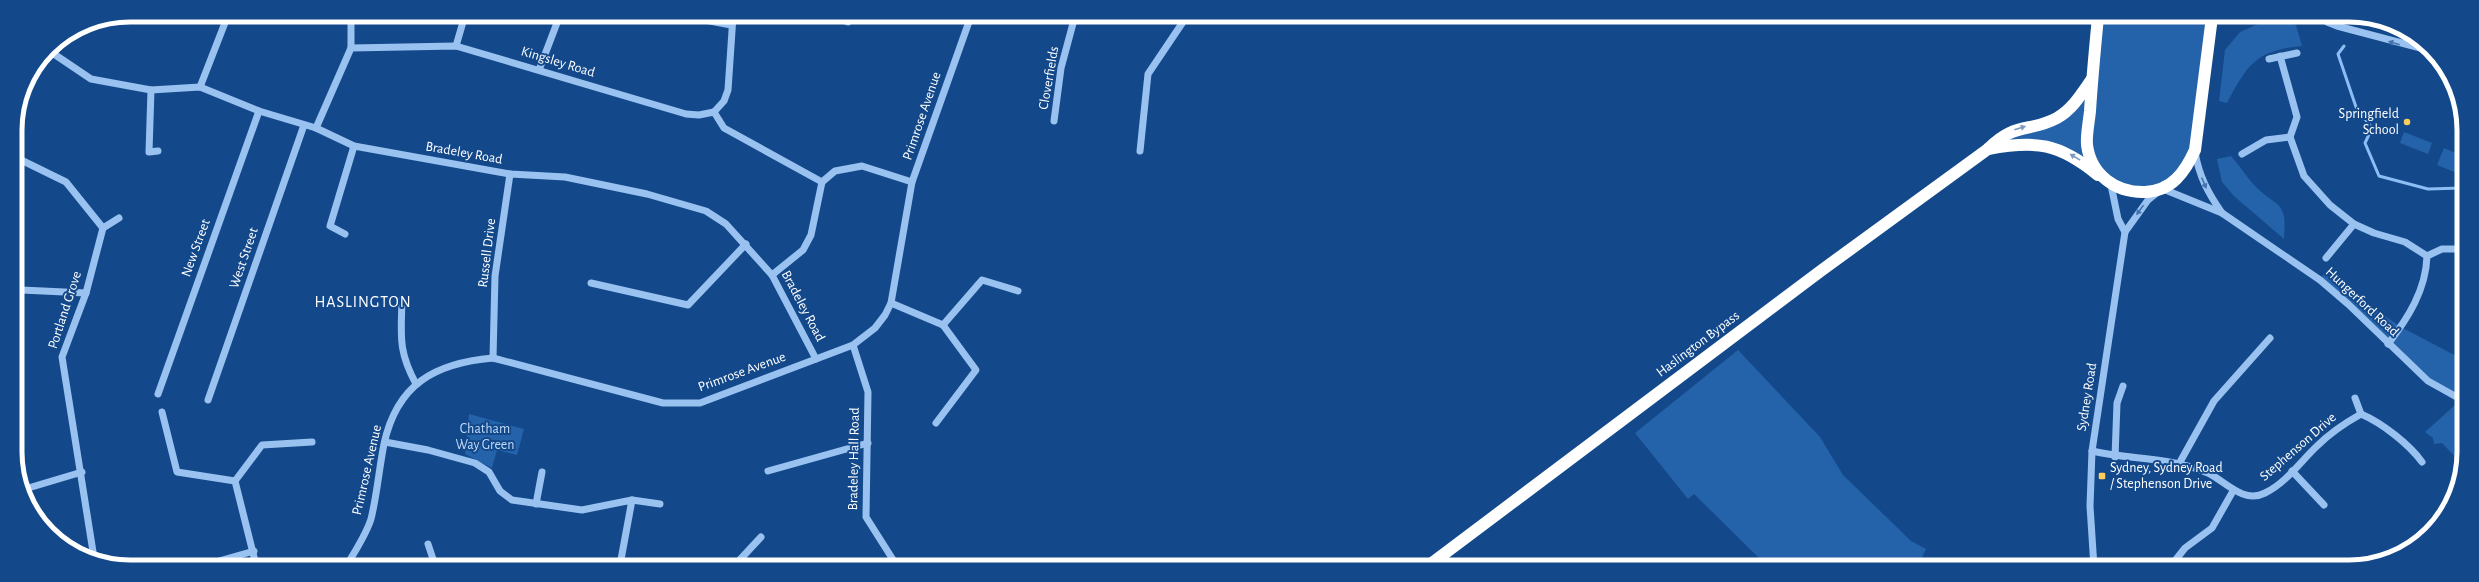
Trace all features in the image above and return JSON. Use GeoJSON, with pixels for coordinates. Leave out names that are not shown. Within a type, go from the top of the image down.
{"type":"FeatureCollection","features":[{"type":"Feature","properties":{"kind":"highway"},"geometry":{"type":"LineString","coordinates":[[2098,22],[2087,145],[2093,162],[2108,183],[2129,191],[2162,190],[2182,173],[2195,150],[2211,22]]}},
{"type":"Feature","properties":{"kind":"highway","name":"Haslington Bypass"},"geometry":{"type":"LineString","coordinates":[[1436,560],[1822,270],[1988,149],[2000,137],[2011,130],[2058,117],[2076,102],[2092,79]]}},
{"type":"Feature","properties":{"kind":"highway","name":"Haslington Bypass"},"geometry":{"type":"LineString","coordinates":[[1988,149],[2013,144],[2048,146],[2063,150],[2082,161],[2108,183]]}},
{"type":"Feature","properties":{"kind":"street"},"geometry":{"type":"LineString","coordinates":[[200,87],[225,22]]}},
{"type":"Feature","properties":{"kind":"street"},"geometry":{"type":"LineString","coordinates":[[316,128],[351,48],[351,22]]}},
{"type":"Feature","properties":{"kind":"street"},"geometry":{"type":"LineString","coordinates":[[456,46],[463,22]]}},
{"type":"Feature","properties":{"kind":"street"},"geometry":{"type":"LineString","coordinates":[[539,70],[557,22]]}},
{"type":"Feature","properties":{"kind":"street"},"geometry":{"type":"LineString","coordinates":[[715,22],[731,25]]}},
{"type":"Feature","properties":{"kind":"street"},"geometry":{"type":"LineString","coordinates":[[732,22],[728,90],[724,101],[714,112],[724,128],[822,182]]}},
{"type":"Feature","properties":{"kind":"street","name":"Primrose Avenue"},"geometry":{"type":"LineString","coordinates":[[350,560],[370,520],[385,442],[394,414],[405,394],[416,384],[440,368],[466,360],[493,358],[663,403],[700,403],[853,345],[875,328],[885,315],[891,303],[912,182],[969,22]]}},
{"type":"Feature","properties":{"kind":"street","name":"Cloverfields"},"geometry":{"type":"LineString","coordinates":[[1054,121],[1061,68],[1073,22]]}},
{"type":"Feature","properties":{"kind":"street"},"geometry":{"type":"LineString","coordinates":[[1140,152],[1148,74],[1184,22]]}},
{"type":"Feature","properties":{"kind":"street"},"geometry":{"type":"LineString","coordinates":[[2328,22],[2330,24],[2420,49]]}},
{"type":"Feature","properties":{"kind":"street","name":"Kingsley Road"},"geometry":{"type":"LineString","coordinates":[[351,48],[456,46],[686,114],[699,115],[714,112]]}},
{"type":"Feature","properties":{"kind":"street"},"geometry":{"type":"LineString","coordinates":[[2269,59],[2297,53]]}},
{"type":"Feature","properties":{"kind":"street","name":"Bradeley Road"},"geometry":{"type":"LineString","coordinates":[[54,54],[91,79],[151,90],[200,87],[259,111],[316,128],[354,146],[510,174],[565,177],[647,194],[706,211],[726,224],[746,244],[772,275],[816,359]]}},
{"type":"Feature","properties":{"kind":"street"},"geometry":{"type":"LineString","coordinates":[[2280,56],[2297,117],[2290,137],[2304,176],[2330,205],[2354,224],[2374,233],[2405,242],[2427,256]]}},
{"type":"Feature","properties":{"kind":"street"},"geometry":{"type":"LineString","coordinates":[[151,90],[149,152],[158,151]]}},
{"type":"Feature","properties":{"kind":"street","name":"New Street"},"geometry":{"type":"LineString","coordinates":[[158,394],[259,111]]}},
{"type":"Feature","properties":{"kind":"street","name":"West Street"},"geometry":{"type":"LineString","coordinates":[[208,400],[304,125]]}},
{"type":"Feature","properties":{"kind":"street"},"geometry":{"type":"LineString","coordinates":[[2242,154],[2266,140],[2290,137]]}},
{"type":"Feature","properties":{"kind":"street"},"geometry":{"type":"LineString","coordinates":[[345,234],[330,226],[354,146]]}},
{"type":"Feature","properties":{"kind":"street","name":"Hungerford Road"},"geometry":{"type":"LineString","coordinates":[[2195,150],[2198,170],[2204,185],[2222,213]]}},
{"type":"Feature","properties":{"kind":"street"},"geometry":{"type":"LineString","coordinates":[[22,161],[66,182],[103,228],[119,218]]}},
{"type":"Feature","properties":{"kind":"street"},"geometry":{"type":"LineString","coordinates":[[772,275],[804,250],[811,235],[822,182],[835,171],[862,166],[912,182]]}},
{"type":"Feature","properties":{"kind":"street","name":"Russell Drive"},"geometry":{"type":"LineString","coordinates":[[493,358],[495,276],[510,174]]}},
{"type":"Feature","properties":{"kind":"street"},"geometry":{"type":"LineString","coordinates":[[2108,183],[2118,219],[2125,232]]}},
{"type":"Feature","properties":{"kind":"street","name":"Hungerford Road"},"geometry":{"type":"LineString","coordinates":[[2162,190],[2222,213],[2325,284],[2348,304],[2428,381],[2457,397]]}},
{"type":"Feature","properties":{"kind":"street","name":"Sydney Road"},"geometry":{"type":"LineString","coordinates":[[2094,560],[2090,506],[2092,451],[2125,232],[2148,200],[2162,190]]}},
{"type":"Feature","properties":{"kind":"street"},"geometry":{"type":"LineString","coordinates":[[2326,258],[2354,224]]}},
{"type":"Feature","properties":{"kind":"street","name":"Portland Grove"},"geometry":{"type":"LineString","coordinates":[[93,554],[82,472],[62,357],[86,293],[103,228]]}},
{"type":"Feature","properties":{"kind":"street"},"geometry":{"type":"LineString","coordinates":[[591,283],[688,305],[746,244]]}},
{"type":"Feature","properties":{"kind":"street"},"geometry":{"type":"LineString","coordinates":[[2427,256],[2442,249],[2457,250]]}},
{"type":"Feature","properties":{"kind":"street"},"geometry":{"type":"LineString","coordinates":[[2388,344],[2407,319],[2418,295],[2427,273],[2427,256]]}},
{"type":"Feature","properties":{"kind":"street"},"geometry":{"type":"LineString","coordinates":[[943,325],[982,280],[1018,291]]}},
{"type":"Feature","properties":{"kind":"street"},"geometry":{"type":"LineString","coordinates":[[22,288],[86,293]]}},
{"type":"Feature","properties":{"kind":"street"},"geometry":{"type":"LineString","coordinates":[[402,300],[400,345],[406,365],[416,384]]}},
{"type":"Feature","properties":{"kind":"street"},"geometry":{"type":"LineString","coordinates":[[891,303],[943,325],[976,370],[936,423]]}},
{"type":"Feature","properties":{"kind":"street"},"geometry":{"type":"LineString","coordinates":[[2180,462],[2214,401],[2270,338]]}},
{"type":"Feature","properties":{"kind":"street","name":"Bradeley Hall Road"},"geometry":{"type":"LineString","coordinates":[[853,345],[868,392],[866,517],[893,560]]}},
{"type":"Feature","properties":{"kind":"street"},"geometry":{"type":"LineString","coordinates":[[2115,457],[2116,403],[2123,386]]}},
{"type":"Feature","properties":{"kind":"street"},"geometry":{"type":"LineString","coordinates":[[2355,398],[2361,414],[2375,420],[2413,449],[2422,462]]}},
{"type":"Feature","properties":{"kind":"street"},"geometry":{"type":"LineString","coordinates":[[162,412],[177,472],[235,481]]}},
{"type":"Feature","properties":{"kind":"street","name":"Stephenson Drive"},"geometry":{"type":"LineString","coordinates":[[2092,451],[2115,457],[2180,462],[2209,474],[2233,491],[2247,494],[2264,494],[2292,471],[2318,445],[2344,424],[2361,414]]}},
{"type":"Feature","properties":{"kind":"street"},"geometry":{"type":"LineString","coordinates":[[235,481],[262,445],[312,442]]}},
{"type":"Feature","properties":{"kind":"street"},"geometry":{"type":"LineString","coordinates":[[385,442],[434,451],[475,463],[489,472],[500,491],[512,500],[582,510],[632,500],[660,504]]}},
{"type":"Feature","properties":{"kind":"street"},"geometry":{"type":"LineString","coordinates":[[768,471],[868,443]]}},
{"type":"Feature","properties":{"kind":"street"},"geometry":{"type":"LineString","coordinates":[[2292,471],[2324,505]]}},
{"type":"Feature","properties":{"kind":"street"},"geometry":{"type":"LineString","coordinates":[[28,488],[82,472]]}},
{"type":"Feature","properties":{"kind":"street"},"geometry":{"type":"LineString","coordinates":[[536,504],[542,472]]}},
{"type":"Feature","properties":{"kind":"street"},"geometry":{"type":"LineString","coordinates":[[235,481],[255,560]]}},
{"type":"Feature","properties":{"kind":"street"},"geometry":{"type":"LineString","coordinates":[[2176,560],[2185,548],[2212,528],[2233,491]]}},
{"type":"Feature","properties":{"kind":"street"},"geometry":{"type":"LineString","coordinates":[[621,560],[632,500]]}},
{"type":"Feature","properties":{"kind":"street"},"geometry":{"type":"LineString","coordinates":[[740,560],[761,537]]}},
{"type":"Feature","properties":{"kind":"street"},"geometry":{"type":"LineString","coordinates":[[428,544],[433,560]]}},
{"type":"Feature","properties":{"kind":"street"},"geometry":{"type":"LineString","coordinates":[[222,560],[254,551]]}},
{"type":"Feature","properties":{"kind":"green space"},"geometry":{"type":"Polygon","coordinates":[[[2098,22],[2211,22],[2195,150],[2163,189],[2129,191],[2082,161],[2013,144],[2000,137],[2050,121],[2092,79],[2098,22]]]}},
{"type":"Feature","properties":{"kind":"green space"},"geometry":{"type":"Polygon","coordinates":[[[2263,22],[2288,22],[2296,25],[2302,46],[2274,51],[2255,62],[2247,69],[2227,103],[2219,101],[2225,50],[2240,32],[2263,22]]]}},
{"type":"Feature","properties":{"kind":"green space"},"geometry":{"type":"Polygon","coordinates":[[[2353,22],[2370,24],[2391,30],[2400,34],[2353,22]]]}},
{"type":"Feature","properties":{"kind":"green space"},"geometry":{"type":"Polygon","coordinates":[[[2404,132],[2432,143],[2428,154],[2400,143],[2404,132]]]}},
{"type":"Feature","properties":{"kind":"green space"},"geometry":{"type":"Polygon","coordinates":[[[2444,148],[2457,154],[2457,173],[2437,165],[2444,148]]]}},
{"type":"Feature","properties":{"kind":"green space"},"geometry":{"type":"Polygon","coordinates":[[[2231,156],[2254,185],[2282,210],[2285,226],[2284,239],[2234,196],[2222,182],[2217,159],[2231,156]]]}},
{"type":"Feature","properties":{"kind":"green space"},"geometry":{"type":"Polygon","coordinates":[[[2324,274],[2401,327],[2457,356],[2457,397],[2428,381],[2320,280],[2324,274]]]}},
{"type":"Feature","properties":{"kind":"green space"},"geometry":{"type":"Polygon","coordinates":[[[1738,350],[1820,437],[1843,475],[1911,541],[1926,549],[1921,560],[1757,560],[1759,558],[1694,494],[1688,499],[1635,433],[1738,350]]]}},
{"type":"Feature","properties":{"kind":"green space"},"geometry":{"type":"Polygon","coordinates":[[[2454,406],[2457,408],[2457,458],[2442,443],[2434,444],[2433,438],[2425,432],[2454,406]]]}},
{"type":"Feature","properties":{"kind":"green space","name":"Chatham Way Green"},"geometry":{"type":"Polygon","coordinates":[[[469,414],[524,429],[517,455],[497,450],[492,468],[465,454],[469,414]]]}},
{"type":"Feature","properties":{"kind":"waterway"},"geometry":{"type":"LineString","coordinates":[[2344,46],[2338,54],[2356,107],[2372,128],[2365,143],[2379,176],[2428,189],[2457,188]]}},
{"type":"Feature","properties":{"kind":"place","name":"Springfield School"},"geometry":{"type":"Point","coordinates":[2407,122]}},
{"type":"Feature","properties":{"kind":"place","name":"Sydney, Sydney Road / Stephenson Drive"},"geometry":{"type":"Point","coordinates":[2102,476]}},
{"type":"Feature","properties":{"kind":"district","name":"HASLINGTON"},"geometry":{"type":"Point","coordinates":[363,302]}}]}
